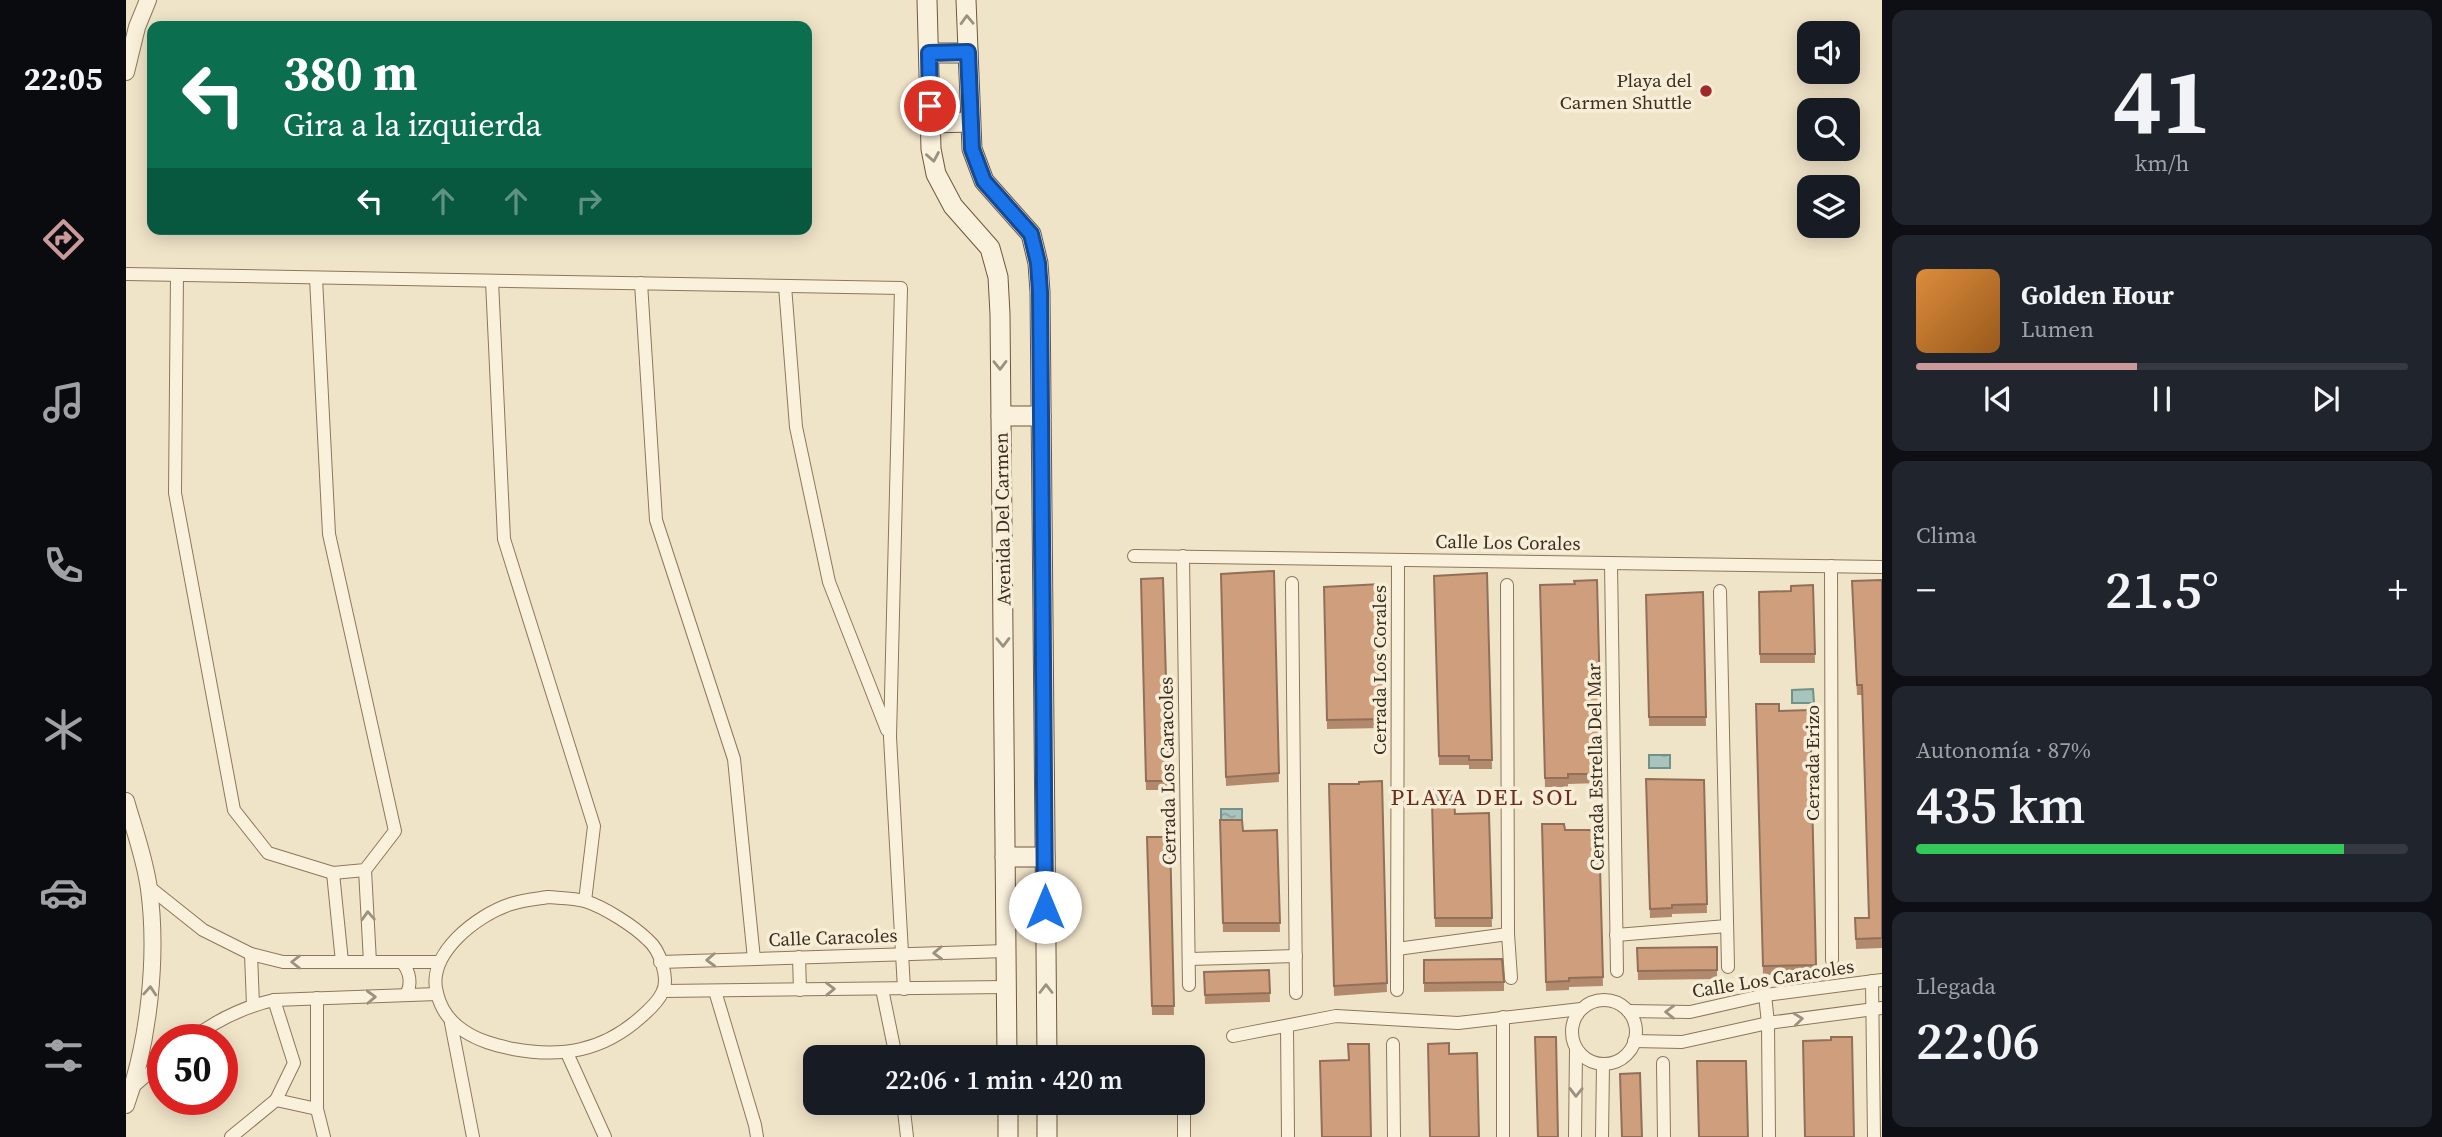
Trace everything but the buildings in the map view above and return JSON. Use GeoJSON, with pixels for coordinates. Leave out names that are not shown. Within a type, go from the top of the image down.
{"type":"FeatureCollection","features":[{"type":"Feature","properties":{"kind":"main road","name":"Avenida Del Carmen"},"geometry":{"type":"LineString","coordinates":[[927,0],[931,149],[936,174],[953,206],[990,248],[998,277],[1007,1045]]}},
{"type":"Feature","properties":{"kind":"main road","name":"Avenida Del Carmen"},"geometry":{"type":"LineString","coordinates":[[966,0],[972,149],[984,181],[1031,234],[1038,263],[1047,1045]]}},
{"type":"Feature","properties":{"kind":"main road"},"geometry":{"type":"LineString","coordinates":[[929,53],[968,52]]}},
{"type":"Feature","properties":{"kind":"main road"},"geometry":{"type":"LineString","coordinates":[[931,123],[971,122]]}},
{"type":"Feature","properties":{"kind":"main road"},"geometry":{"type":"LineString","coordinates":[[1001,416],[1041,416]]}},
{"type":"Feature","properties":{"kind":"main road"},"geometry":{"type":"LineString","coordinates":[[1005,857],[1045,857]]}},
{"type":"Feature","properties":{"kind":"main road"},"geometry":{"type":"LineString","coordinates":[[1008,1115],[1008,1137]]}},
{"type":"Feature","properties":{"kind":"main road"},"geometry":{"type":"LineString","coordinates":[[1047,1115],[1047,1137]]}},
{"type":"Feature","properties":{"kind":"street"},"geometry":{"type":"LineString","coordinates":[[126,72],[137,27],[148,0]]}},
{"type":"Feature","properties":{"kind":"street"},"geometry":{"type":"LineString","coordinates":[[126,274],[901,288],[890,737],[904,989]]}},
{"type":"Feature","properties":{"kind":"street"},"geometry":{"type":"LineString","coordinates":[[177,275],[175,493],[234,810],[268,853],[333,873],[365,870]]}},
{"type":"Feature","properties":{"kind":"street"},"geometry":{"type":"LineString","coordinates":[[316,278],[330,534],[395,831],[365,870],[370,962]]}},
{"type":"Feature","properties":{"kind":"street"},"geometry":{"type":"LineString","coordinates":[[492,281],[504,539],[594,826],[585,901]]}},
{"type":"Feature","properties":{"kind":"street"},"geometry":{"type":"LineString","coordinates":[[641,283],[656,520],[734,759],[754,959]]}},
{"type":"Feature","properties":{"kind":"street"},"geometry":{"type":"LineString","coordinates":[[785,286],[796,427],[829,582],[890,737]]}},
{"type":"Feature","properties":{"kind":"street","name":"Calle Los Corales"},"geometry":{"type":"LineString","coordinates":[[1134,556],[1882,567]]}},
{"type":"Feature","properties":{"kind":"street","name":"Cerrada Los Caracoles"},"geometry":{"type":"LineString","coordinates":[[1183,556],[1189,985]]}},
{"type":"Feature","properties":{"kind":"street","name":"Cerrada Los Corales"},"geometry":{"type":"LineString","coordinates":[[1397,990],[1398,560]]}},
{"type":"Feature","properties":{"kind":"street","name":"Cerrada Estrella Del Mar"},"geometry":{"type":"LineString","coordinates":[[1611,563],[1617,971]]}},
{"type":"Feature","properties":{"kind":"street","name":"Cerrada Erizo"},"geometry":{"type":"LineString","coordinates":[[1831,566],[1832,960]]}},
{"type":"Feature","properties":{"kind":"street"},"geometry":{"type":"LineString","coordinates":[[1292,583],[1296,993]]}},
{"type":"Feature","properties":{"kind":"street"},"geometry":{"type":"LineString","coordinates":[[1507,585],[1508,934],[1511,978]]}},
{"type":"Feature","properties":{"kind":"street"},"geometry":{"type":"LineString","coordinates":[[1720,591],[1728,967]]}},
{"type":"Feature","properties":{"kind":"street"},"geometry":{"type":"LineString","coordinates":[[126,801],[149,887],[152,937],[150,1000],[133,1087],[126,1105]]}},
{"type":"Feature","properties":{"kind":"street"},"geometry":{"type":"LineString","coordinates":[[333,873],[342,962]]}},
{"type":"Feature","properties":{"kind":"street"},"geometry":{"type":"LineString","coordinates":[[149,887],[203,930],[251,954],[283,962],[438,962]]}},
{"type":"Feature","properties":{"kind":"street"},"geometry":{"type":"LineString","coordinates":[[451,1023],[476,1039],[506,1047],[535,1053],[567,1053],[597,1045],[626,1031],[649,1010],[664,991],[664,969],[651,941],[622,920],[585,901],[548,897],[511,904],[480,919],[455,940],[438,962],[433,981],[451,1023],[473,1137]]}},
{"type":"Feature","properties":{"kind":"street"},"geometry":{"type":"LineString","coordinates":[[1616,935],[1727,926]]}},
{"type":"Feature","properties":{"kind":"street"},"geometry":{"type":"LineString","coordinates":[[1397,949],[1508,934]]}},
{"type":"Feature","properties":{"kind":"street","name":"Calle Caracoles"},"geometry":{"type":"LineString","coordinates":[[660,962],[1006,951]]}},
{"type":"Feature","properties":{"kind":"street"},"geometry":{"type":"LineString","coordinates":[[251,954],[253,1004]]}},
{"type":"Feature","properties":{"kind":"street"},"geometry":{"type":"LineString","coordinates":[[1189,959],[1296,956]]}},
{"type":"Feature","properties":{"kind":"street"},"geometry":{"type":"LineString","coordinates":[[799,957],[800,990]]}},
{"type":"Feature","properties":{"kind":"street"},"geometry":{"type":"LineString","coordinates":[[402,962],[409,975],[406,995]]}},
{"type":"Feature","properties":{"kind":"street"},"geometry":{"type":"LineString","coordinates":[[1874,1137],[1877,981]]}},
{"type":"Feature","properties":{"kind":"street","name":"Calle Los Caracoles"},"geometry":{"type":"LineString","coordinates":[[1628,1011],[1690,1012],[1765,995],[1877,981]]}},
{"type":"Feature","properties":{"kind":"street"},"geometry":{"type":"LineString","coordinates":[[664,991],[1006,987]]}},
{"type":"Feature","properties":{"kind":"street"},"geometry":{"type":"LineString","coordinates":[[882,989],[894,1045]]}},
{"type":"Feature","properties":{"kind":"street"},"geometry":{"type":"LineString","coordinates":[[715,991],[757,1137]]}},
{"type":"Feature","properties":{"kind":"street"},"geometry":{"type":"LineString","coordinates":[[213,1024],[253,1004],[274,1000],[437,994]]}},
{"type":"Feature","properties":{"kind":"street"},"geometry":{"type":"LineString","coordinates":[[1765,995],[1768,1023],[1769,1137]]}},
{"type":"Feature","properties":{"kind":"street"},"geometry":{"type":"LineString","coordinates":[[317,998],[317,1109],[324,1137]]}},
{"type":"Feature","properties":{"kind":"street"},"geometry":{"type":"LineString","coordinates":[[230,1137],[276,1100],[294,1063],[274,1000]]}},
{"type":"Feature","properties":{"kind":"street"},"geometry":{"type":"LineString","coordinates":[[1233,1036],[1336,1016],[1458,1023],[1581,1009],[1600,1000],[1620,1004],[1628,1011],[1636,1030],[1634,1041],[1622,1058],[1613,1063],[1592,1062],[1576,1048],[1572,1028],[1581,1009]]}},
{"type":"Feature","properties":{"kind":"street"},"geometry":{"type":"LineString","coordinates":[[1634,1041],[1682,1042],[1768,1023],[1877,1008]]}},
{"type":"Feature","properties":{"kind":"street"},"geometry":{"type":"LineString","coordinates":[[1503,1017],[1503,1137]]}},
{"type":"Feature","properties":{"kind":"street"},"geometry":{"type":"LineString","coordinates":[[1287,1026],[1288,1137]]}},
{"type":"Feature","properties":{"kind":"street"},"geometry":{"type":"LineString","coordinates":[[1392,1044],[1394,1137]]}},
{"type":"Feature","properties":{"kind":"street"},"geometry":{"type":"LineString","coordinates":[[1576,1048],[1576,1137]]}},
{"type":"Feature","properties":{"kind":"street"},"geometry":{"type":"LineString","coordinates":[[567,1053],[605,1137]]}},
{"type":"Feature","properties":{"kind":"street"},"geometry":{"type":"LineString","coordinates":[[294,1063],[317,1063]]}},
{"type":"Feature","properties":{"kind":"street"},"geometry":{"type":"LineString","coordinates":[[1664,1063],[1664,1137]]}},
{"type":"Feature","properties":{"kind":"street"},"geometry":{"type":"LineString","coordinates":[[1602,1137],[1603,1064]]}},
{"type":"Feature","properties":{"kind":"street"},"geometry":{"type":"LineString","coordinates":[[133,1087],[147,1075]]}},
{"type":"Feature","properties":{"kind":"street"},"geometry":{"type":"LineString","coordinates":[[276,1100],[317,1109]]}},
{"type":"Feature","properties":{"kind":"street"},"geometry":{"type":"LineString","coordinates":[[904,1115],[906,1137]]}},
{"type":"Feature","properties":{"kind":"street"},"geometry":{"type":"LineString","coordinates":[[1184,1115],[1184,1137]]}},
{"type":"Feature","properties":{"kind":"water"},"geometry":{"type":"Polygon","coordinates":[[[1813,689],[1814,703],[1792,703],[1792,690],[1813,689]]]}},
{"type":"Feature","properties":{"kind":"water"},"geometry":{"type":"Polygon","coordinates":[[[1649,755],[1670,755],[1670,768],[1649,768],[1649,755]]]}},
{"type":"Feature","properties":{"kind":"water"},"geometry":{"type":"Polygon","coordinates":[[[1452,789],[1452,803],[1431,803],[1431,790],[1452,789]]]}},
{"type":"Feature","properties":{"kind":"water"},"geometry":{"type":"Polygon","coordinates":[[[1221,809],[1242,809],[1242,822],[1221,823],[1221,809]]]}},
{"type":"Feature","properties":{"kind":"place","name":"Playa del Carmen Shuttle"},"geometry":{"type":"Point","coordinates":[1706,91]}},
{"type":"Feature","properties":{"kind":"district","name":"PLAYA DEL SOL"},"geometry":{"type":"Point","coordinates":[1485,797]}},
{"type":"Feature","properties":{"kind":"route"},"geometry":{"type":"LineString","coordinates":[[930,106],[929,53],[968,52],[972,149],[984,181],[1031,234],[1038,263],[1045,907]]}}]}
